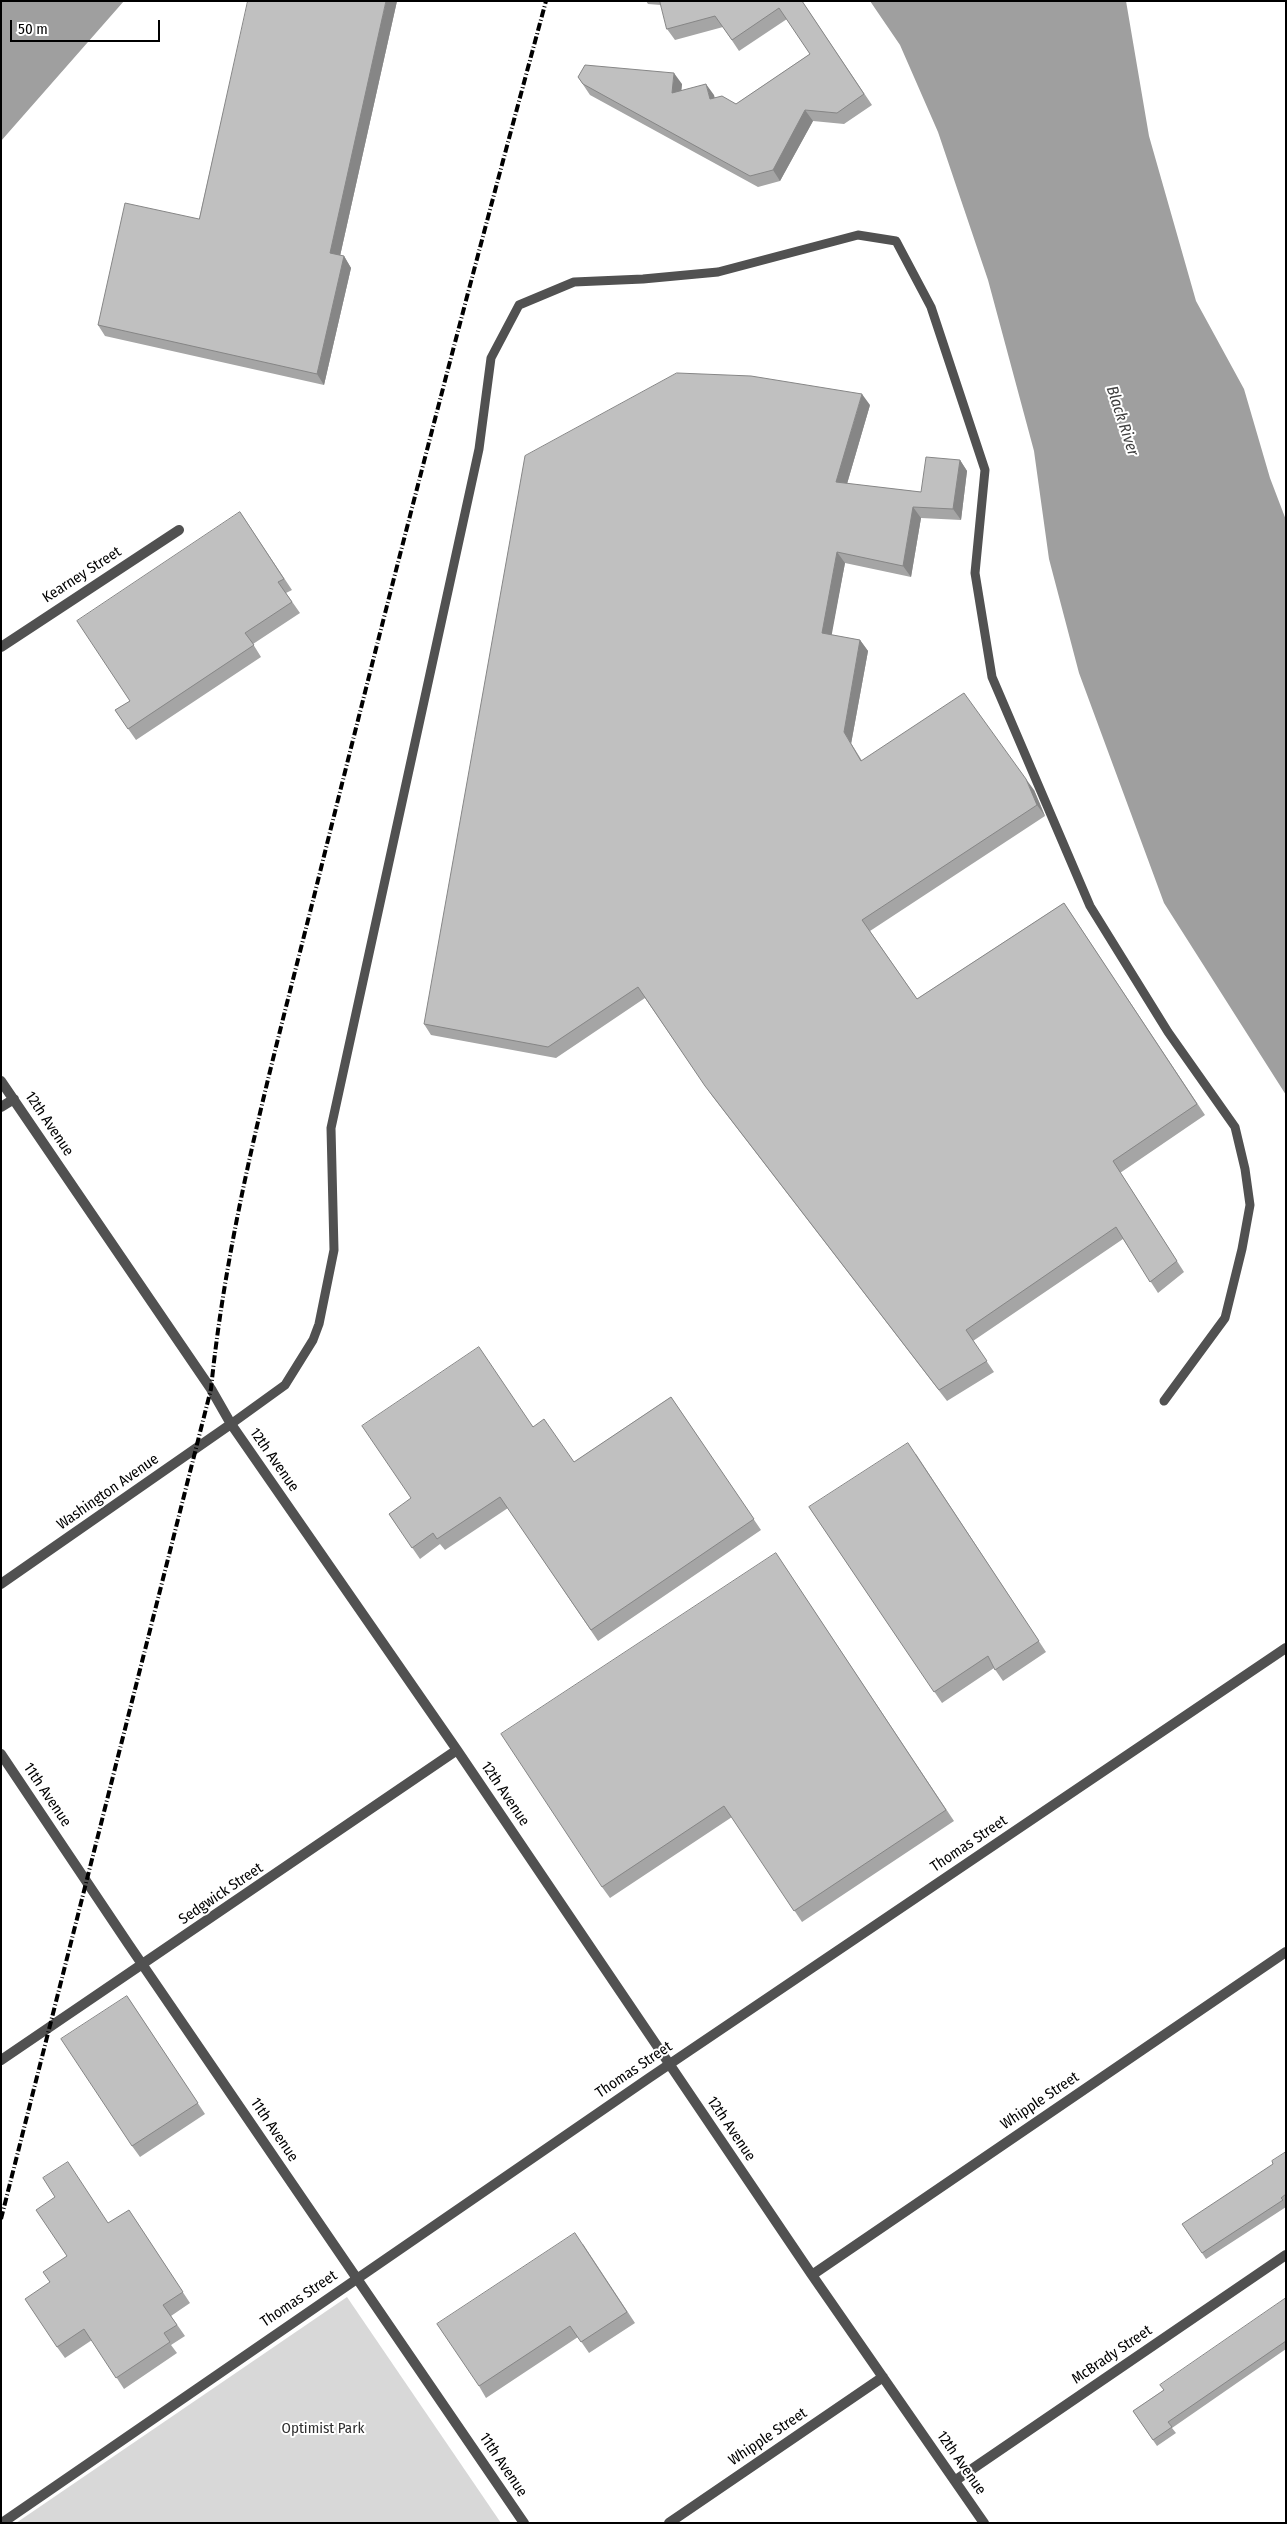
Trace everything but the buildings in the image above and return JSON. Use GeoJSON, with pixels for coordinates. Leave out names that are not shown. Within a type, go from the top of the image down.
{"type":"FeatureCollection","features":[{"type":"Feature","properties":{"kind":"street","name":"Kearney Street"},"geometry":{"type":"LineString","coordinates":[[1,647],[179,530]]}},
{"type":"Feature","properties":{"kind":"street","name":"12th Avenue"},"geometry":{"type":"LineString","coordinates":[[1,1081],[211,1389],[231,1424],[458,1750],[812,2275],[984,2523]]}},
{"type":"Feature","properties":{"kind":"street"},"geometry":{"type":"LineString","coordinates":[[1,1107],[14,1099]]}},
{"type":"Feature","properties":{"kind":"street","name":"Washington Avenue"},"geometry":{"type":"LineString","coordinates":[[1,1584],[231,1424]]}},
{"type":"Feature","properties":{"kind":"street","name":"Thomas Street"},"geometry":{"type":"LineString","coordinates":[[2,2523],[669,2064],[1286,1648]]}},
{"type":"Feature","properties":{"kind":"street","name":"Sedgwick Street"},"geometry":{"type":"LineString","coordinates":[[1,2060],[458,1750]]}},
{"type":"Feature","properties":{"kind":"street","name":"11th Avenue"},"geometry":{"type":"LineString","coordinates":[[1,1754],[524,2523]]}},
{"type":"Feature","properties":{"kind":"street","name":"Whipple Street"},"geometry":{"type":"LineString","coordinates":[[812,2275],[1286,1952]]}},
{"type":"Feature","properties":{"kind":"street","name":"McBrady Street"},"geometry":{"type":"LineString","coordinates":[[956,2480],[1286,2255]]}},
{"type":"Feature","properties":{"kind":"street","name":"Whipple Street"},"geometry":{"type":"LineString","coordinates":[[669,2523],[883,2377]]}},
{"type":"Feature","properties":{"kind":"lane"},"geometry":{"type":"LineString","coordinates":[[231,1424],[285,1385],[313,1340],[318,1324],[334,1250],[331,1128],[479,449],[491,358],[518,305],[574,282],[643,279],[718,272],[858,234],[896,241],[931,307],[985,470],[975,574],[992,677],[1090,906],[1168,1032],[1235,1127],[1246,1169],[1250,1205],[1242,1249],[1225,1318],[1164,1401]]}},
{"type":"Feature","properties":{"kind":"green space","name":"Optimist Park"},"geometry":{"type":"Polygon","coordinates":[[[347,2297],[501,2523],[16,2523],[347,2297]]]}},
{"type":"Feature","properties":{"kind":"water"},"geometry":{"type":"Polygon","coordinates":[[[1,1],[124,1],[1,141],[1,1]]]}},
{"type":"Feature","properties":{"kind":"water","name":"Black River"},"geometry":{"type":"Polygon","coordinates":[[[870,1],[1126,1],[1149,136],[1196,301],[1244,389],[1270,478],[1286,520],[1286,1095],[1164,903],[1079,673],[1049,559],[1034,451],[988,280],[938,132],[900,45],[870,1]]]}},
{"type":"Feature","properties":{"kind":"railway"},"geometry":{"type":"LineString","coordinates":[[1,2219],[211,1389],[230,1255],[243,1188],[274,1055],[405,535],[546,1]]}}]}
